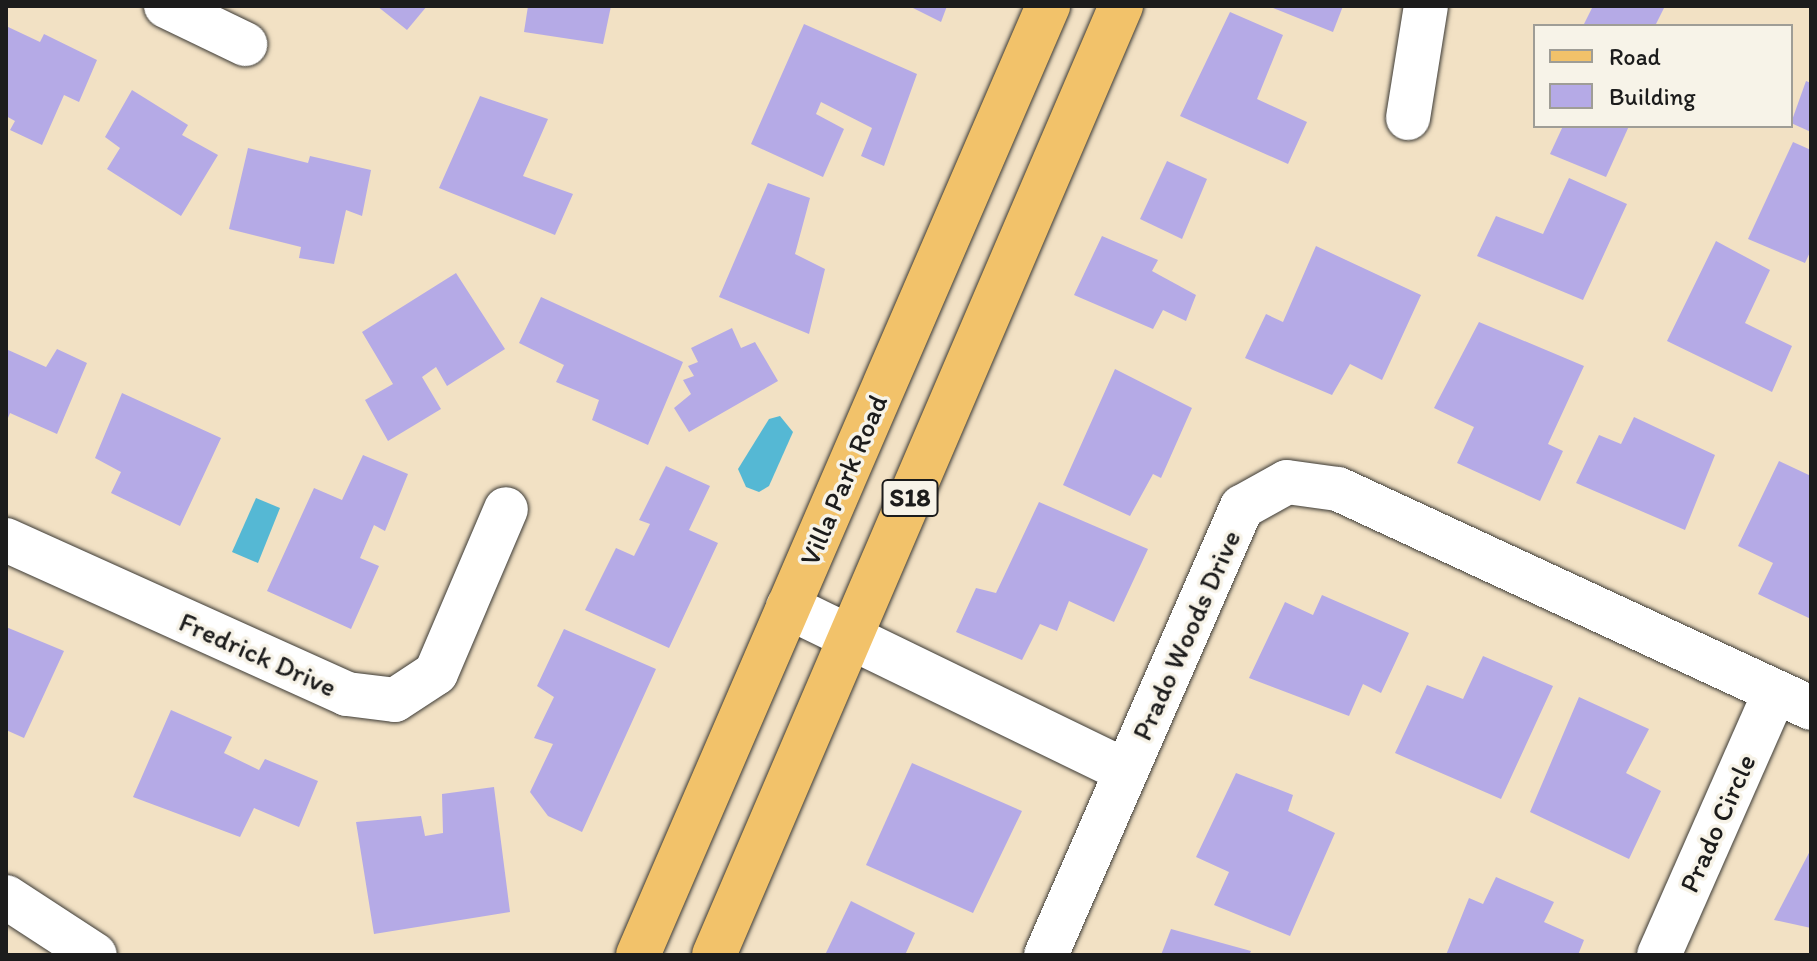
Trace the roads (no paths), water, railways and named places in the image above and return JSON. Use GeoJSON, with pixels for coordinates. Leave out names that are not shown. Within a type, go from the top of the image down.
{"type":"FeatureCollection","features":[{"type":"Feature","properties":{"kind":"main road","name":"Villa Park Road"},"geometry":{"type":"LineString","coordinates":[[638,955],[1048,6]]}},
{"type":"Feature","properties":{"kind":"main road","name":"S18"},"geometry":{"type":"LineString","coordinates":[[714,955],[1121,6]]}},
{"type":"Feature","properties":{"kind":"street"},"geometry":{"type":"LineString","coordinates":[[166,6],[245,44]]}},
{"type":"Feature","properties":{"kind":"street"},"geometry":{"type":"LineString","coordinates":[[1408,118],[1426,6]]}},
{"type":"Feature","properties":{"kind":"street","name":"Prado Woods Drive"},"geometry":{"type":"LineString","coordinates":[[788,607],[1125,771],[1242,507],[1287,482],[1338,489],[1793,700]]}},
{"type":"Feature","properties":{"kind":"street","name":"Fredrick Drive"},"geometry":{"type":"LineString","coordinates":[[6,540],[347,694],[395,700],[436,673],[506,509]]}},
{"type":"Feature","properties":{"kind":"street","name":"Prado Circle"},"geometry":{"type":"LineString","coordinates":[[1659,955],[1793,700]]}},
{"type":"Feature","properties":{"kind":"street"},"geometry":{"type":"LineString","coordinates":[[1046,955],[1125,771]]}},
{"type":"Feature","properties":{"kind":"street"},"geometry":{"type":"LineString","coordinates":[[6,897],[95,955]]}},
{"type":"Feature","properties":{"kind":"water"},"geometry":{"type":"Polygon","coordinates":[[[780,416],[793,432],[769,486],[759,492],[746,487],[738,469],[769,419],[780,416]]]}},
{"type":"Feature","properties":{"kind":"water"},"geometry":{"type":"Polygon","coordinates":[[[256,498],[280,508],[258,563],[232,552],[256,498]]]}}]}
